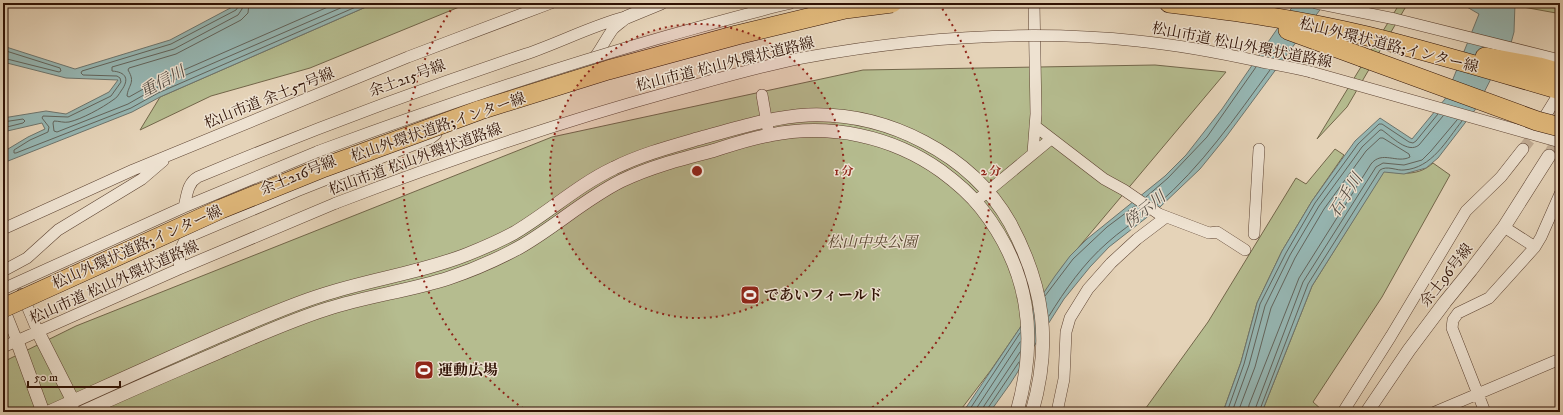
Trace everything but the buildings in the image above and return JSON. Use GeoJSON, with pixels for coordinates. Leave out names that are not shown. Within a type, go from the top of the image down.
{"type":"FeatureCollection","features":[{"type":"Feature","properties":{"kind":"highway","name":"松山外環状道路;インター線"},"geometry":{"type":"LineString","coordinates":[[3,307],[221,209],[325,167],[480,110],[608,70],[736,35],[845,9],[892,3]]}},
{"type":"Feature","properties":{"kind":"highway","name":"松山外環状道路;インター線"},"geometry":{"type":"LineString","coordinates":[[1169,3],[1282,19],[1366,36],[1560,91]]}},
{"type":"Feature","properties":{"kind":"highway"},"geometry":{"type":"LineString","coordinates":[[1226,10],[1306,36],[1537,121],[1560,127]]}},
{"type":"Feature","properties":{"kind":"highway"},"geometry":{"type":"LineString","coordinates":[[1366,36],[1539,67],[1559,64]]}},
{"type":"Feature","properties":{"kind":"street","name":"松山市道 余土57号線"},"geometry":{"type":"LineString","coordinates":[[3,229],[133,170],[408,57],[551,3]]}},
{"type":"Feature","properties":{"kind":"street","name":"余土215号線"},"geometry":{"type":"LineString","coordinates":[[184,207],[189,185],[198,177],[384,103],[544,48],[612,20],[627,17],[662,3]]}},
{"type":"Feature","properties":{"kind":"street"},"geometry":{"type":"LineString","coordinates":[[4,288],[184,207],[319,151],[485,91],[605,54],[734,17],[792,3]]}},
{"type":"Feature","properties":{"kind":"street"},"geometry":{"type":"LineString","coordinates":[[1033,153],[1036,54],[1034,3]]}},
{"type":"Feature","properties":{"kind":"street"},"geometry":{"type":"LineString","coordinates":[[1316,3],[1395,19],[1559,64]]}},
{"type":"Feature","properties":{"kind":"street","name":"余土216号線"},"geometry":{"type":"LineString","coordinates":[[179,269],[180,249],[182,242],[188,237],[297,191],[431,138],[443,128],[448,118],[456,112],[586,68],[602,48],[614,29],[627,17]]}},
{"type":"Feature","properties":{"kind":"street","name":"松山市道 松山外環状道路線"},"geometry":{"type":"LineString","coordinates":[[3,347],[179,269],[336,203],[486,148],[622,105],[745,72],[801,58],[869,48],[968,38],[1026,36],[1138,41],[1188,48],[1311,72],[1560,142]]}},
{"type":"Feature","properties":{"kind":"street"},"geometry":{"type":"LineString","coordinates":[[1538,129],[1560,91]]}},
{"type":"Feature","properties":{"kind":"street"},"geometry":{"type":"LineString","coordinates":[[762,95],[770,135]]}},
{"type":"Feature","properties":{"kind":"street"},"geometry":{"type":"LineString","coordinates":[[49,412],[71,407],[288,307],[352,286],[411,273],[443,264],[475,252],[512,234],[577,189],[614,168],[645,155],[767,120],[809,115],[836,116],[862,120],[884,125],[905,133],[936,149],[962,168],[988,192],[1005,215],[1014,232],[1031,269],[1038,291],[1042,318],[1042,346],[1038,390],[1032,412]]}},
{"type":"Feature","properties":{"kind":"street"},"geometry":{"type":"LineString","coordinates":[[1035,126],[1104,179],[1163,215],[1209,233],[1217,232],[1245,250]]}},
{"type":"Feature","properties":{"kind":"street"},"geometry":{"type":"LineString","coordinates":[[83,412],[294,321],[356,300],[448,278],[481,265],[520,247],[585,201],[621,181],[650,169],[770,135],[809,130],[858,134],[898,147],[928,161],[952,179],[976,201],[992,222],[1005,245],[1019,280],[1025,300],[1028,322],[1028,348],[1024,388],[1017,412]]}},
{"type":"Feature","properties":{"kind":"street"},"geometry":{"type":"LineString","coordinates":[[976,201],[1051,139]]}},
{"type":"Feature","properties":{"kind":"street"},"geometry":{"type":"LineString","coordinates":[[1254,234],[1260,149]]}},
{"type":"Feature","properties":{"kind":"street"},"geometry":{"type":"LineString","coordinates":[[1343,412],[1392,336],[1466,211],[1501,177],[1523,149]]}},
{"type":"Feature","properties":{"kind":"street"},"geometry":{"type":"LineString","coordinates":[[3,271],[27,258],[58,230],[142,179],[170,155]]}},
{"type":"Feature","properties":{"kind":"street","name":"余土96号線"},"geometry":{"type":"LineString","coordinates":[[1367,412],[1413,344],[1444,302],[1504,227],[1549,156]]}},
{"type":"Feature","properties":{"kind":"street"},"geometry":{"type":"LineString","coordinates":[[1486,412],[1454,335],[1452,328],[1453,320],[1458,313],[1489,298],[1535,247],[1541,238],[1560,194]]}},
{"type":"Feature","properties":{"kind":"street"},"geometry":{"type":"LineString","coordinates":[[1057,412],[1064,379],[1066,332],[1070,318],[1088,289],[1111,263],[1163,215]]}},
{"type":"Feature","properties":{"kind":"street"},"geometry":{"type":"LineString","coordinates":[[1504,227],[1535,247]]}},
{"type":"Feature","properties":{"kind":"street"},"geometry":{"type":"LineString","coordinates":[[4,288],[21,292],[71,407]]}},
{"type":"Feature","properties":{"kind":"street"},"geometry":{"type":"LineString","coordinates":[[3,307],[43,412]]}},
{"type":"Feature","properties":{"kind":"street"},"geometry":{"type":"LineString","coordinates":[[1435,412],[1560,359]]}},
{"type":"Feature","properties":{"kind":"green space"},"geometry":{"type":"Polygon","coordinates":[[[375,3],[469,3],[310,68],[211,96],[140,130],[160,97],[375,3]]]}},
{"type":"Feature","properties":{"kind":"green space"},"geometry":{"type":"Polygon","coordinates":[[[1400,3],[1408,3],[1347,107],[1317,139],[1400,3]]]}},
{"type":"Feature","properties":{"kind":"green space"},"geometry":{"type":"Polygon","coordinates":[[[1522,3],[1560,3],[1560,8],[1556,13],[1523,7],[1522,3]]]}},
{"type":"Feature","properties":{"kind":"green space","name":"松山中央公園"},"geometry":{"type":"Polygon","coordinates":[[[1155,65],[1226,72],[1062,267],[991,370],[959,412],[3,412],[3,362],[76,326],[552,137],[863,70],[1155,65]]]}},
{"type":"Feature","properties":{"kind":"green space"},"geometry":{"type":"Polygon","coordinates":[[[1335,149],[1344,155],[1312,201],[1282,251],[1257,303],[1241,362],[1223,412],[1143,412],[1208,322],[1296,178],[1306,184],[1335,149]]]}},
{"type":"Feature","properties":{"kind":"green space"},"geometry":{"type":"Polygon","coordinates":[[[1433,163],[1450,175],[1382,297],[1313,402],[1322,410],[1321,412],[1262,412],[1312,286],[1384,171],[1410,173],[1422,170],[1433,163]]]}},
{"type":"Feature","properties":{"kind":"water","name":"重信川"},"geometry":{"type":"Polygon","coordinates":[[[209,3],[375,3],[160,97],[132,112],[3,163],[3,152],[45,129],[42,123],[3,132],[3,118],[46,111],[66,114],[109,92],[118,80],[66,78],[3,62],[3,46],[75,69],[170,40],[236,5],[209,3]]]}},
{"type":"Feature","properties":{"kind":"water","name":"傍示川"},"geometry":{"type":"Polygon","coordinates":[[[1295,3],[1325,3],[1226,137],[1200,169],[1160,207],[1109,247],[1090,267],[1064,299],[1010,384],[990,412],[963,412],[1070,256],[1087,239],[1165,176],[1186,155],[1222,109],[1295,3]]]}},
{"type":"Feature","properties":{"kind":"water","name":"石手川"},"geometry":{"type":"Polygon","coordinates":[[[1460,3],[1515,3],[1514,32],[1508,54],[1498,65],[1475,110],[1438,158],[1426,168],[1404,174],[1384,172],[1312,286],[1262,412],[1223,412],[1241,362],[1257,303],[1282,251],[1312,201],[1355,141],[1380,118],[1412,139],[1445,99],[1479,14],[1460,3]]]}},
{"type":"Feature","properties":{"kind":"tunnel"},"geometry":{"type":"LineString","coordinates":[[1523,149],[1538,129]]}},
{"type":"Feature","properties":{"kind":"tunnel"},"geometry":{"type":"LineString","coordinates":[[1549,156],[1560,138]]}},
{"type":"Feature","properties":{"kind":"place","name":"であいフィールド"},"geometry":{"type":"Point","coordinates":[750,295]}},
{"type":"Feature","properties":{"kind":"place","name":"運動広場"},"geometry":{"type":"Point","coordinates":[424,370]}}]}
